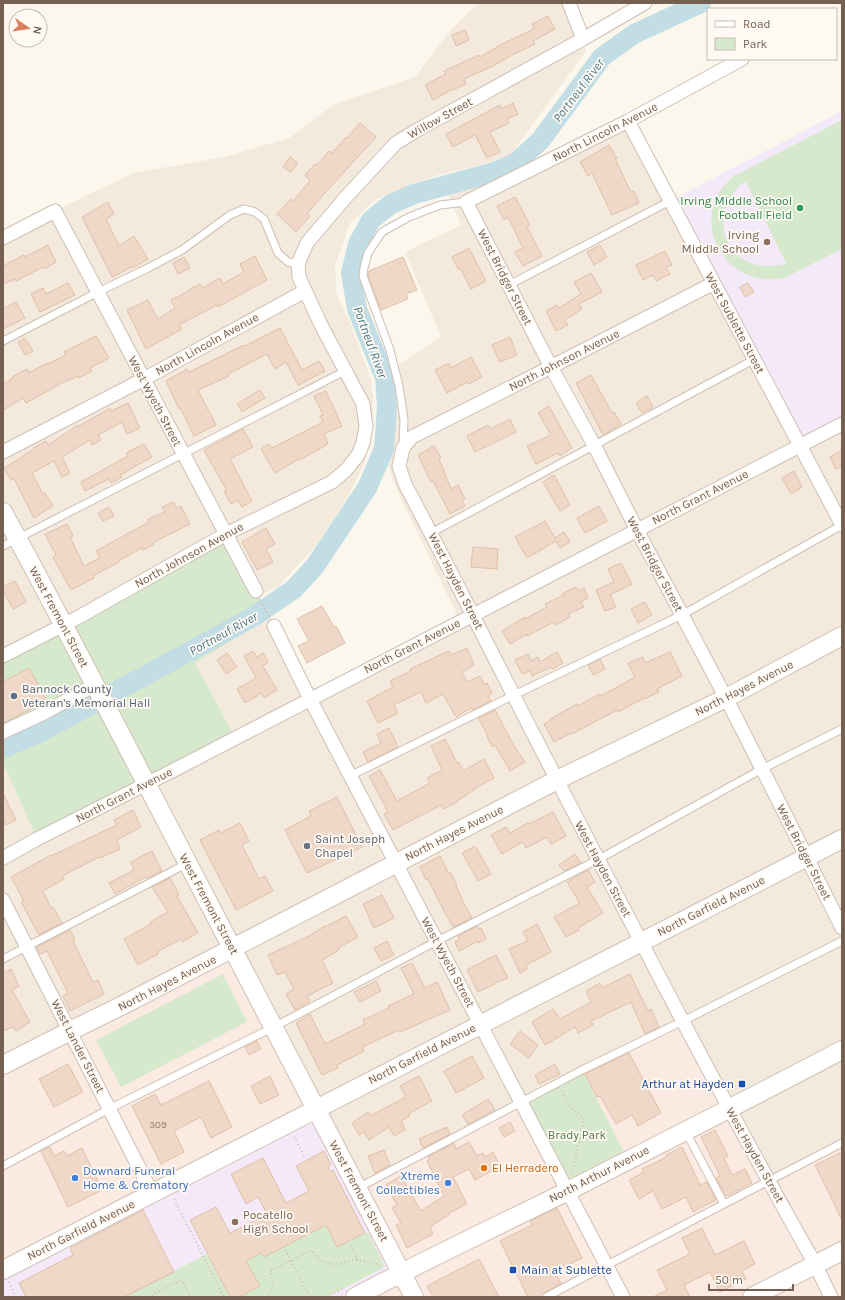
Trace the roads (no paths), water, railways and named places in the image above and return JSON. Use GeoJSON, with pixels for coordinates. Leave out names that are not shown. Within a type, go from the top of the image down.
{"type":"FeatureCollection","features":[{"type":"Feature","properties":{"kind":"street"},"geometry":{"type":"LineString","coordinates":[[569,3],[583,39]]}},
{"type":"Feature","properties":{"kind":"street","name":"Willow Street"},"geometry":{"type":"LineString","coordinates":[[298,264],[307,243],[346,197],[396,144],[425,125],[583,39],[645,3]]}},
{"type":"Feature","properties":{"kind":"street","name":"North Lincoln Avenue"},"geometry":{"type":"LineString","coordinates":[[466,202],[628,121],[740,60]]}},
{"type":"Feature","properties":{"kind":"street","name":"West Sublette Street"},"geometry":{"type":"LineString","coordinates":[[628,121],[842,525]]}},
{"type":"Feature","properties":{"kind":"street","name":"West Bridger Street"},"geometry":{"type":"LineString","coordinates":[[466,202],[551,368],[594,445],[726,698],[842,928]]}},
{"type":"Feature","properties":{"kind":"street","name":"West Wyeth Street"},"geometry":{"type":"LineString","coordinates":[[3,238],[55,211],[257,594]]}},
{"type":"Feature","properties":{"kind":"street"},"geometry":{"type":"LineString","coordinates":[[298,264],[299,278],[345,371]]}},
{"type":"Feature","properties":{"kind":"street","name":"North Johnson Avenue"},"geometry":{"type":"LineString","coordinates":[[412,436],[551,368],[714,283]]}},
{"type":"Feature","properties":{"kind":"street","name":"North Lincoln Avenue"},"geometry":{"type":"LineString","coordinates":[[3,452],[144,379],[305,291]]}},
{"type":"Feature","properties":{"kind":"street","name":"North Johnson Avenue"},"geometry":{"type":"LineString","coordinates":[[3,656],[64,625],[226,534],[332,482],[346,470],[358,455],[363,443],[366,427],[363,404],[345,371]]}},
{"type":"Feature","properties":{"kind":"street","name":"North Grant Avenue"},"geometry":{"type":"LineString","coordinates":[[3,858],[37,838],[147,784],[842,424]]}},
{"type":"Feature","properties":{"kind":"street","name":"West Hayden Street"},"geometry":{"type":"LineString","coordinates":[[412,436],[403,448],[399,466],[405,484],[683,1021],[832,1297]]}},
{"type":"Feature","properties":{"kind":"street","name":"West Fremont Street"},"geometry":{"type":"LineString","coordinates":[[3,512],[10,542],[64,625],[414,1297]]}},
{"type":"Feature","properties":{"kind":"street","name":"West Wyeth Street"},"geometry":{"type":"LineString","coordinates":[[272,622],[310,700],[623,1297]]}},
{"type":"Feature","properties":{"kind":"street","name":"North Hayes Avenue"},"geometry":{"type":"LineString","coordinates":[[3,1065],[233,949],[557,780],[726,698],[842,636]]}},
{"type":"Feature","properties":{"kind":"street"},"geometry":{"type":"LineString","coordinates":[[3,732],[42,714],[95,685]]}},
{"type":"Feature","properties":{"kind":"street","name":"North Garfield Avenue"},"geometry":{"type":"LineString","coordinates":[[6,1276],[152,1193],[842,839]]}},
{"type":"Feature","properties":{"kind":"street","name":"West Lander Street"},"geometry":{"type":"LineString","coordinates":[[3,900],[152,1193]]}},
{"type":"Feature","properties":{"kind":"street","name":"North Arthur Avenue"},"geometry":{"type":"LineString","coordinates":[[355,1297],[401,1272],[568,1191],[842,1050]]}},
{"type":"Feature","properties":{"kind":"street"},"geometry":{"type":"LineString","coordinates":[[752,1297],[842,1251]]}},
{"type":"Feature","properties":{"kind":"lane"},"geometry":{"type":"LineString","coordinates":[[509,285],[670,201]]}},
{"type":"Feature","properties":{"kind":"lane"},"geometry":{"type":"LineString","coordinates":[[403,448],[404,420],[399,386],[390,350],[363,276],[364,268],[368,253],[382,232],[409,217],[440,205],[466,202]]}},
{"type":"Feature","properties":{"kind":"lane"},"geometry":{"type":"LineString","coordinates":[[3,341],[182,250],[230,215],[244,209],[255,212],[264,219],[278,253],[288,262],[298,264]]}},
{"type":"Feature","properties":{"kind":"lane"},"geometry":{"type":"LineString","coordinates":[[431,533],[755,359]]}},
{"type":"Feature","properties":{"kind":"lane"},"geometry":{"type":"LineString","coordinates":[[10,542],[345,371]]}},
{"type":"Feature","properties":{"kind":"lane"},"geometry":{"type":"LineString","coordinates":[[350,776],[514,695],[682,615],[842,525]]}},
{"type":"Feature","properties":{"kind":"lane"},"geometry":{"type":"LineString","coordinates":[[3,1166],[109,1109],[274,1027],[437,941],[598,859],[762,769],[842,729]]}},
{"type":"Feature","properties":{"kind":"lane"},"geometry":{"type":"LineString","coordinates":[[3,959],[188,863]]}},
{"type":"Feature","properties":{"kind":"lane"},"geometry":{"type":"LineString","coordinates":[[358,1188],[563,1080],[842,941]]}},
{"type":"Feature","properties":{"kind":"lane"},"geometry":{"type":"LineString","coordinates":[[686,1130],[724,1204]]}},
{"type":"Feature","properties":{"kind":"lane"},"geometry":{"type":"LineString","coordinates":[[546,1297],[842,1143]]}},
{"type":"Feature","properties":{"kind":"waterway","name":"Portneuf River"},"geometry":{"type":"LineString","coordinates":[[3,748],[39,733],[253,617],[294,589],[315,566],[367,488],[384,449],[387,407],[385,378],[357,309],[351,273],[358,244],[371,220],[391,204],[414,194],[491,173],[514,164],[540,141],[602,57],[634,34],[701,3]]}},
{"type":"Feature","properties":{"kind":"place","name":"Irving Middle School Football Field"},"geometry":{"type":"Point","coordinates":[800,208]}},
{"type":"Feature","properties":{"kind":"place","name":"Irving Middle School"},"geometry":{"type":"Point","coordinates":[767,242]}},
{"type":"Feature","properties":{"kind":"place","name":"Bannock County Veteran's Memorial Hall"},"geometry":{"type":"Point","coordinates":[14,696]}},
{"type":"Feature","properties":{"kind":"place","name":"Saint Joseph Chapel"},"geometry":{"type":"Point","coordinates":[307,846]}},
{"type":"Feature","properties":{"kind":"place","name":"Arthur at Hayden"},"geometry":{"type":"Point","coordinates":[742,1084]}},
{"type":"Feature","properties":{"kind":"place","name":"El Herradero"},"geometry":{"type":"Point","coordinates":[484,1168]}},
{"type":"Feature","properties":{"kind":"place","name":"Downard Funeral Home & Crematory"},"geometry":{"type":"Point","coordinates":[75,1178]}},
{"type":"Feature","properties":{"kind":"place","name":"Xtreme Collectibles"},"geometry":{"type":"Point","coordinates":[448,1183]}},
{"type":"Feature","properties":{"kind":"place","name":"Pocatello High School"},"geometry":{"type":"Point","coordinates":[235,1222]}},
{"type":"Feature","properties":{"kind":"place","name":"Main at Sublette"},"geometry":{"type":"Point","coordinates":[513,1270]}},
{"type":"Feature","properties":{"kind":"park label","name":"Brady Park"},"geometry":{"type":"Point","coordinates":[577,1135]}}]}
